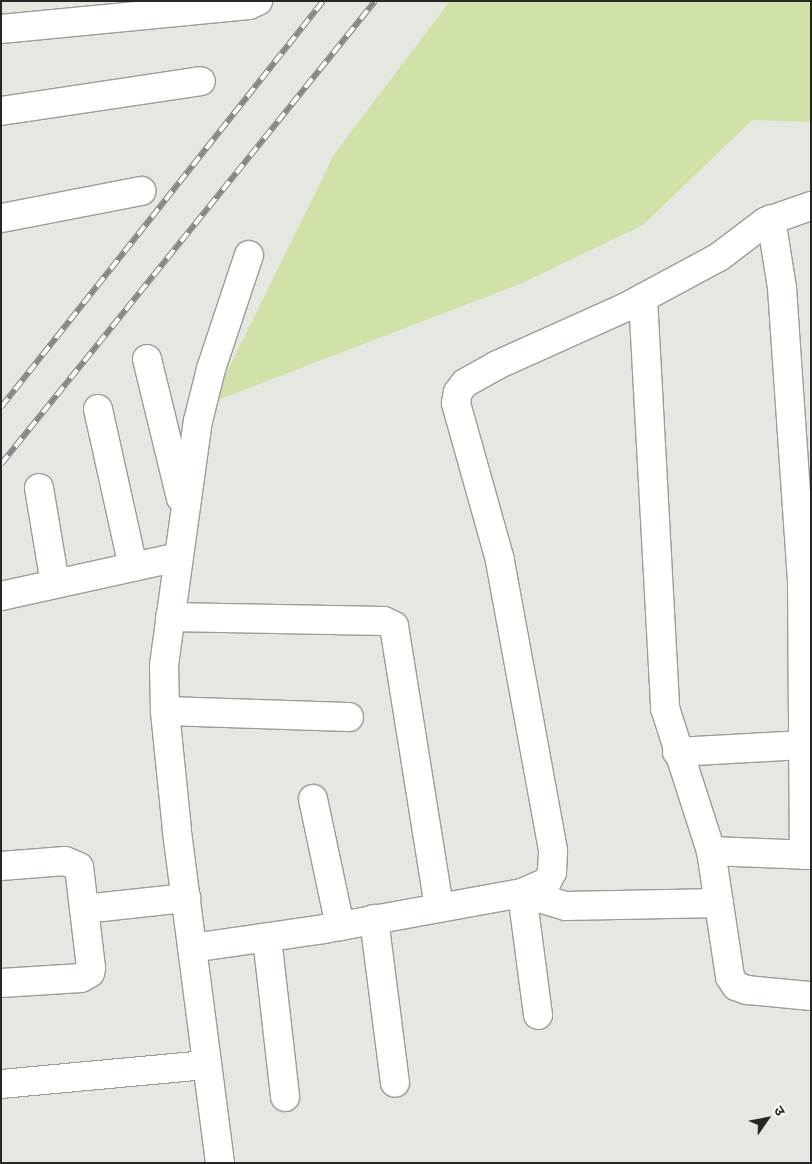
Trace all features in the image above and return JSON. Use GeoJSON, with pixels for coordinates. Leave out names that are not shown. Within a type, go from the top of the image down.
{"type":"FeatureCollection","features":[{"type":"Feature","properties":{"kind":"street"},"geometry":{"type":"LineString","coordinates":[[1,29],[77,10],[249,5],[258,1]]}},
{"type":"Feature","properties":{"kind":"street"},"geometry":{"type":"LineString","coordinates":[[1,111],[201,81]]}},
{"type":"Feature","properties":{"kind":"street"},"geometry":{"type":"LineString","coordinates":[[1,218],[141,191]]}},
{"type":"Feature","properties":{"kind":"street"},"geometry":{"type":"LineString","coordinates":[[192,948],[340,926],[439,906],[522,893],[547,882],[552,872],[553,850],[500,560],[456,403],[458,392],[465,383],[497,364],[643,298],[719,257],[771,219],[811,206]]}},
{"type":"Feature","properties":{"kind":"street"},"geometry":{"type":"LineString","coordinates":[[711,851],[807,855],[803,745],[806,560],[782,288],[771,219]]}},
{"type":"Feature","properties":{"kind":"street"},"geometry":{"type":"LineString","coordinates":[[220,1163],[186,898],[165,711],[164,665],[184,510],[198,421],[211,369],[249,254]]}},
{"type":"Feature","properties":{"kind":"street"},"geometry":{"type":"LineString","coordinates":[[643,298],[657,515],[660,666],[665,708],[711,851],[720,903],[726,961],[730,977],[736,986],[762,994],[811,996]]}},
{"type":"Feature","properties":{"kind":"street"},"geometry":{"type":"LineString","coordinates":[[147,359],[184,510]]}},
{"type":"Feature","properties":{"kind":"street"},"geometry":{"type":"LineString","coordinates":[[98,409],[133,567]]}},
{"type":"Feature","properties":{"kind":"street"},"geometry":{"type":"LineString","coordinates":[[38,488],[55,584]]}},
{"type":"Feature","properties":{"kind":"street"},"geometry":{"type":"LineString","coordinates":[[1,596],[178,557]]}},
{"type":"Feature","properties":{"kind":"street"},"geometry":{"type":"LineString","coordinates":[[170,617],[384,621],[394,626],[439,906]]}},
{"type":"Feature","properties":{"kind":"street"},"geometry":{"type":"LineString","coordinates":[[165,711],[349,717]]}},
{"type":"Feature","properties":{"kind":"street"},"geometry":{"type":"LineString","coordinates":[[678,752],[803,745]]}},
{"type":"Feature","properties":{"kind":"street"},"geometry":{"type":"LineString","coordinates":[[313,799],[340,926]]}},
{"type":"Feature","properties":{"kind":"street"},"geometry":{"type":"LineString","coordinates":[[1,866],[73,862],[79,867],[90,968],[87,976],[1,983]]}},
{"type":"Feature","properties":{"kind":"street"},"geometry":{"type":"LineString","coordinates":[[522,893],[566,906],[720,903]]}},
{"type":"Feature","properties":{"kind":"street"},"geometry":{"type":"LineString","coordinates":[[522,893],[538,1015]]}},
{"type":"Feature","properties":{"kind":"street"},"geometry":{"type":"LineString","coordinates":[[84,909],[186,898]]}},
{"type":"Feature","properties":{"kind":"street"},"geometry":{"type":"LineString","coordinates":[[374,919],[395,1083]]}},
{"type":"Feature","properties":{"kind":"street"},"geometry":{"type":"LineString","coordinates":[[267,938],[285,1097]]}},
{"type":"Feature","properties":{"kind":"street"},"geometry":{"type":"LineString","coordinates":[[1,1084],[207,1065]]}},
{"type":"Feature","properties":{"kind":"green space"},"geometry":{"type":"Polygon","coordinates":[[[450,1],[811,1],[811,122],[752,120],[643,225],[520,284],[212,402],[335,153],[450,1]]]}},
{"type":"Feature","properties":{"kind":"railway"},"geometry":{"type":"LineString","coordinates":[[1,407],[323,1]]}},
{"type":"Feature","properties":{"kind":"railway"},"geometry":{"type":"LineString","coordinates":[[1,464],[375,1]]}}]}
